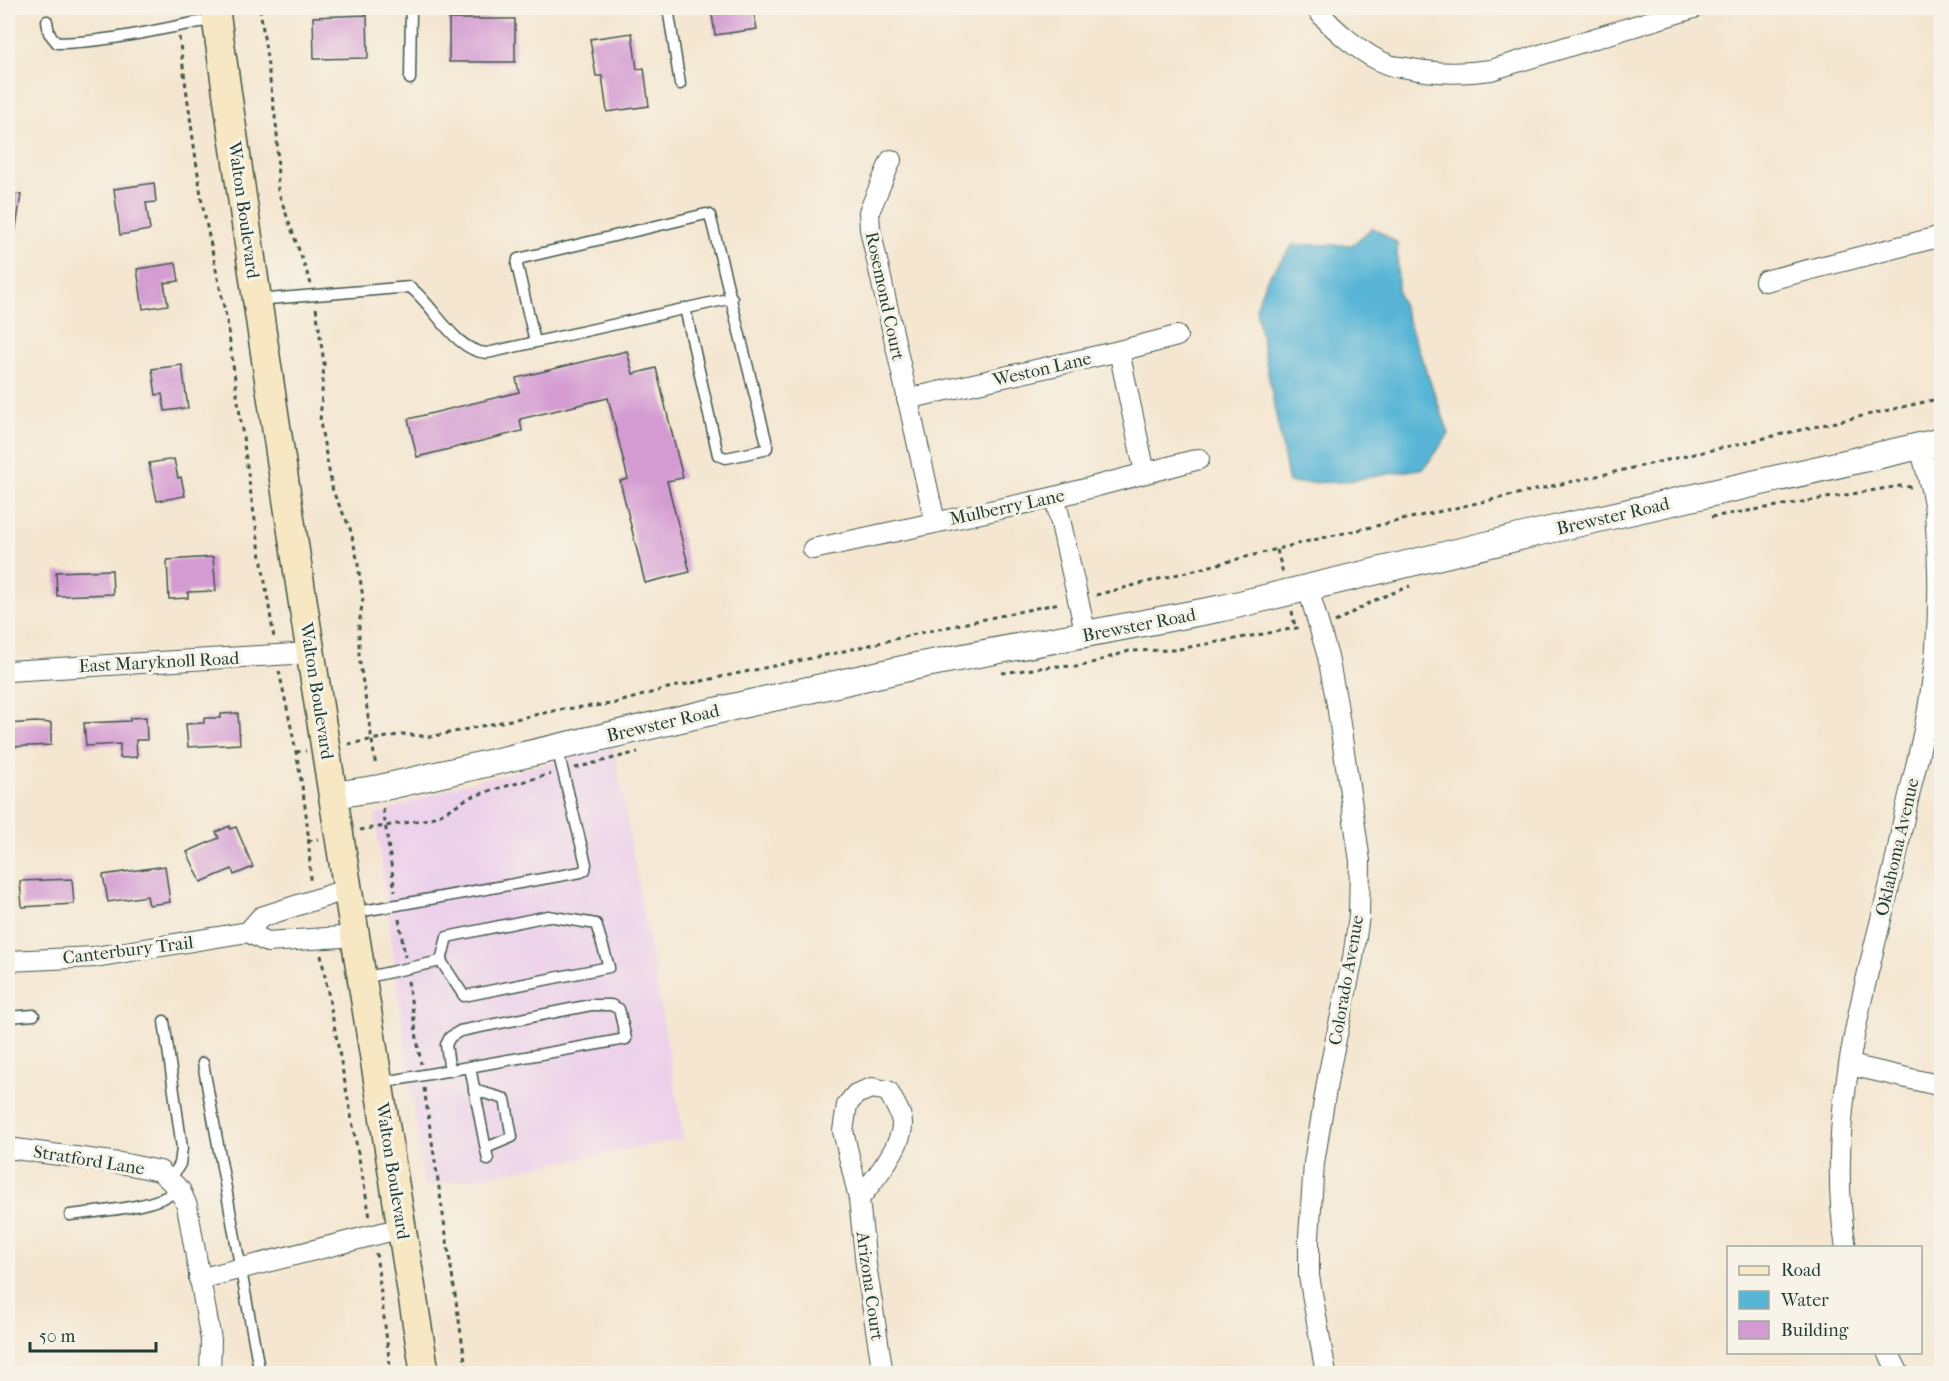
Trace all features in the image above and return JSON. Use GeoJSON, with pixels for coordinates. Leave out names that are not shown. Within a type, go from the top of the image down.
{"type":"FeatureCollection","features":[{"type":"Feature","properties":{"kind":"main road","name":"Walton Boulevard"},"geometry":{"type":"LineString","coordinates":[[216,13],[310,653],[425,1374]]}},
{"type":"Feature","properties":{"kind":"street"},"geometry":{"type":"LineString","coordinates":[[1316,8],[1325,19],[1359,48],[1389,65],[1434,74],[1466,74],[1491,70],[1694,8]]}},
{"type":"Feature","properties":{"kind":"street","name":"Rosemond Court"},"geometry":{"type":"LineString","coordinates":[[891,160],[869,212],[870,229],[935,522]]}},
{"type":"Feature","properties":{"kind":"street"},"geometry":{"type":"LineString","coordinates":[[1765,281],[1941,236]]}},
{"type":"Feature","properties":{"kind":"street","name":"Weston Lane"},"geometry":{"type":"LineString","coordinates":[[907,399],[1177,336]]}},
{"type":"Feature","properties":{"kind":"street"},"geometry":{"type":"LineString","coordinates":[[1119,351],[1145,473]]}},
{"type":"Feature","properties":{"kind":"street","name":"Brewster Road"},"geometry":{"type":"LineString","coordinates":[[334,795],[380,788],[909,668],[1224,608],[1532,534],[1931,444]]}},
{"type":"Feature","properties":{"kind":"street","name":"Oklahoma Avenue"},"geometry":{"type":"LineString","coordinates":[[1846,1246],[1840,1213],[1839,1149],[1850,1065],[1875,940],[1895,865],[1930,700],[1938,580],[1931,444]]}},
{"type":"Feature","properties":{"kind":"street","name":"Mulberry Lane"},"geometry":{"type":"LineString","coordinates":[[813,549],[1055,497],[1199,459]]}},
{"type":"Feature","properties":{"kind":"street"},"geometry":{"type":"LineString","coordinates":[[1055,497],[1086,635]]}},
{"type":"Feature","properties":{"kind":"street","name":"Colorado Avenue"},"geometry":{"type":"LineString","coordinates":[[1308,588],[1328,657],[1337,704],[1360,861],[1359,916],[1314,1163],[1309,1237],[1309,1276],[1326,1374]]}},
{"type":"Feature","properties":{"kind":"street","name":"East Maryknoll Road"},"geometry":{"type":"LineString","coordinates":[[8,671],[310,653]]}},
{"type":"Feature","properties":{"kind":"street"},"geometry":{"type":"LineString","coordinates":[[248,933],[261,917],[309,901],[352,913]]}},
{"type":"Feature","properties":{"kind":"street","name":"Canterbury Trail"},"geometry":{"type":"LineString","coordinates":[[8,961],[94,957],[248,933],[267,942],[318,939],[352,913]]}},
{"type":"Feature","properties":{"kind":"street"},"geometry":{"type":"LineString","coordinates":[[1850,1065],[1941,1086]]}},
{"type":"Feature","properties":{"kind":"street","name":"Arizona Court"},"geometry":{"type":"LineString","coordinates":[[860,1199],[895,1146],[902,1125],[888,1091],[872,1088],[856,1094],[847,1105],[843,1131],[860,1199],[866,1265],[883,1374]]}},
{"type":"Feature","properties":{"kind":"street","name":"Stratford Lane"},"geometry":{"type":"LineString","coordinates":[[8,1148],[126,1164],[160,1171],[175,1185]]}},
{"type":"Feature","properties":{"kind":"street"},"geometry":{"type":"LineString","coordinates":[[175,1185],[188,1206],[211,1340],[210,1374]]}},
{"type":"Feature","properties":{"kind":"street"},"geometry":{"type":"LineString","coordinates":[[199,1279],[402,1228]]}},
{"type":"Feature","properties":{"kind":"street"},"geometry":{"type":"LineString","coordinates":[[1889,1354],[1899,1374]]}},
{"type":"Feature","properties":{"kind":"lane"},"geometry":{"type":"LineString","coordinates":[[410,79],[411,8]]}},
{"type":"Feature","properties":{"kind":"lane"},"geometry":{"type":"LineString","coordinates":[[668,8],[680,84]]}},
{"type":"Feature","properties":{"kind":"lane"},"geometry":{"type":"LineString","coordinates":[[47,21],[49,33],[57,43],[98,40],[177,26],[216,13]]}},
{"type":"Feature","properties":{"kind":"lane"},"geometry":{"type":"LineString","coordinates":[[535,342],[517,265],[518,259],[706,214],[710,215],[767,444],[764,450],[726,458],[718,455],[685,308]]}},
{"type":"Feature","properties":{"kind":"lane"},"geometry":{"type":"LineString","coordinates":[[257,300],[411,287],[451,332],[472,350],[487,352],[732,298]]}},
{"type":"Feature","properties":{"kind":"lane"},"geometry":{"type":"LineString","coordinates":[[352,913],[585,870],[586,864],[557,747]]}},
{"type":"Feature","properties":{"kind":"lane"},"geometry":{"type":"LineString","coordinates":[[548,916],[596,924],[609,967],[464,996],[441,961],[447,937],[548,916]]}},
{"type":"Feature","properties":{"kind":"lane"},"geometry":{"type":"LineString","coordinates":[[362,978],[441,961]]}},
{"type":"Feature","properties":{"kind":"lane"},"geometry":{"type":"LineString","coordinates":[[379,1083],[422,1076],[450,1071],[470,1067],[626,1039],[619,1009],[611,1005],[591,1005],[460,1031],[450,1037],[446,1045],[450,1071]]}},
{"type":"Feature","properties":{"kind":"lane"},"geometry":{"type":"LineString","coordinates":[[8,1017],[34,1015]]}},
{"type":"Feature","properties":{"kind":"lane"},"geometry":{"type":"LineString","coordinates":[[70,1215],[140,1205],[168,1197],[175,1185],[182,1148],[179,1113],[164,1021]]}},
{"type":"Feature","properties":{"kind":"lane"},"geometry":{"type":"LineString","coordinates":[[203,1063],[260,1374]]}},
{"type":"Feature","properties":{"kind":"lane"},"geometry":{"type":"LineString","coordinates":[[470,1067],[488,1160]]}},
{"type":"Feature","properties":{"kind":"lane"},"geometry":{"type":"LineString","coordinates":[[474,1090],[505,1099],[512,1137],[486,1148]]}},
{"type":"Feature","properties":{"kind":"path"},"geometry":{"type":"LineString","coordinates":[[260,8],[277,131],[279,191],[313,295],[324,363],[320,422],[333,492],[350,528],[357,558],[363,598],[358,625],[358,657],[380,788],[468,1374]]}},
{"type":"Feature","properties":{"kind":"path"},"geometry":{"type":"LineString","coordinates":[[177,26],[202,203],[227,321],[276,655],[301,778],[310,856],[309,901]]}},
{"type":"Feature","properties":{"kind":"path"},"geometry":{"type":"LineString","coordinates":[[372,741],[404,734],[430,737],[563,709],[612,704],[668,688],[1078,599],[1309,541],[1941,398]]}},
{"type":"Feature","properties":{"kind":"path"},"geometry":{"type":"LineString","coordinates":[[318,939],[373,1235],[391,1374]]}},
{"type":"Feature","properties":{"kind":"shaded area"},"geometry":{"type":"Polygon","coordinates":[[[614,747],[684,1139],[424,1187],[375,815],[457,786],[614,747]]]}},
{"type":"Feature","properties":{"kind":"water"},"geometry":{"type":"Polygon","coordinates":[[[1373,228],[1397,243],[1398,293],[1449,434],[1424,468],[1341,482],[1289,483],[1256,309],[1265,282],[1293,245],[1352,245],[1373,228]]]}},
{"type":"Feature","properties":{"kind":"building"},"geometry":{"type":"Polygon","coordinates":[[[711,8],[753,8],[757,29],[715,35],[711,8]]]}},
{"type":"Feature","properties":{"kind":"building"},"geometry":{"type":"Polygon","coordinates":[[[367,15],[368,58],[314,59],[313,17],[367,15]]]}},
{"type":"Feature","properties":{"kind":"building"},"geometry":{"type":"Polygon","coordinates":[[[449,19],[515,19],[515,62],[449,62],[449,19]]]}},
{"type":"Feature","properties":{"kind":"building"},"geometry":{"type":"Polygon","coordinates":[[[632,33],[637,69],[644,68],[649,106],[607,112],[602,76],[596,76],[590,39],[632,33]]]}},
{"type":"Feature","properties":{"kind":"building"},"geometry":{"type":"Polygon","coordinates":[[[154,183],[156,202],[146,203],[150,230],[120,235],[114,189],[154,183]]]}},
{"type":"Feature","properties":{"kind":"building"},"geometry":{"type":"Polygon","coordinates":[[[8,193],[21,195],[15,235],[8,234],[8,193]]]}},
{"type":"Feature","properties":{"kind":"building"},"geometry":{"type":"Polygon","coordinates":[[[176,263],[179,281],[164,283],[168,305],[143,309],[137,269],[176,263]]]}},
{"type":"Feature","properties":{"kind":"building"},"geometry":{"type":"Polygon","coordinates":[[[627,351],[633,374],[656,368],[683,478],[667,481],[690,572],[645,583],[620,481],[628,479],[608,398],[520,419],[522,431],[417,457],[408,419],[519,392],[516,378],[627,351]]]}},
{"type":"Feature","properties":{"kind":"building"},"geometry":{"type":"Polygon","coordinates":[[[182,365],[188,408],[165,411],[162,394],[156,395],[152,369],[182,365]]]}},
{"type":"Feature","properties":{"kind":"building"},"geometry":{"type":"Polygon","coordinates":[[[174,459],[185,496],[157,501],[149,463],[174,459]]]}},
{"type":"Feature","properties":{"kind":"building"},"geometry":{"type":"Polygon","coordinates":[[[213,557],[216,591],[188,592],[188,598],[169,599],[167,560],[213,557]]]}},
{"type":"Feature","properties":{"kind":"building"},"geometry":{"type":"Polygon","coordinates":[[[112,570],[113,594],[57,596],[56,572],[112,570]]]}},
{"type":"Feature","properties":{"kind":"building"},"geometry":{"type":"Polygon","coordinates":[[[238,713],[240,744],[188,747],[186,724],[204,723],[204,718],[221,718],[221,714],[238,713]]]}},
{"type":"Feature","properties":{"kind":"building"},"geometry":{"type":"Polygon","coordinates":[[[146,717],[147,740],[136,740],[137,757],[120,758],[120,744],[86,746],[84,723],[130,721],[130,718],[146,717]]]}},
{"type":"Feature","properties":{"kind":"building"},"geometry":{"type":"Polygon","coordinates":[[[51,723],[51,745],[8,747],[8,724],[51,723]]]}},
{"type":"Feature","properties":{"kind":"building"},"geometry":{"type":"Polygon","coordinates":[[[230,826],[230,829],[236,827],[253,867],[234,875],[232,869],[201,882],[187,852],[219,838],[216,832],[230,826]]]}},
{"type":"Feature","properties":{"kind":"building"},"geometry":{"type":"Polygon","coordinates":[[[165,866],[170,902],[149,905],[147,896],[108,902],[103,875],[165,866]]]}},
{"type":"Feature","properties":{"kind":"building"},"geometry":{"type":"Polygon","coordinates":[[[72,879],[74,904],[22,907],[20,881],[72,879]]]}}]}
